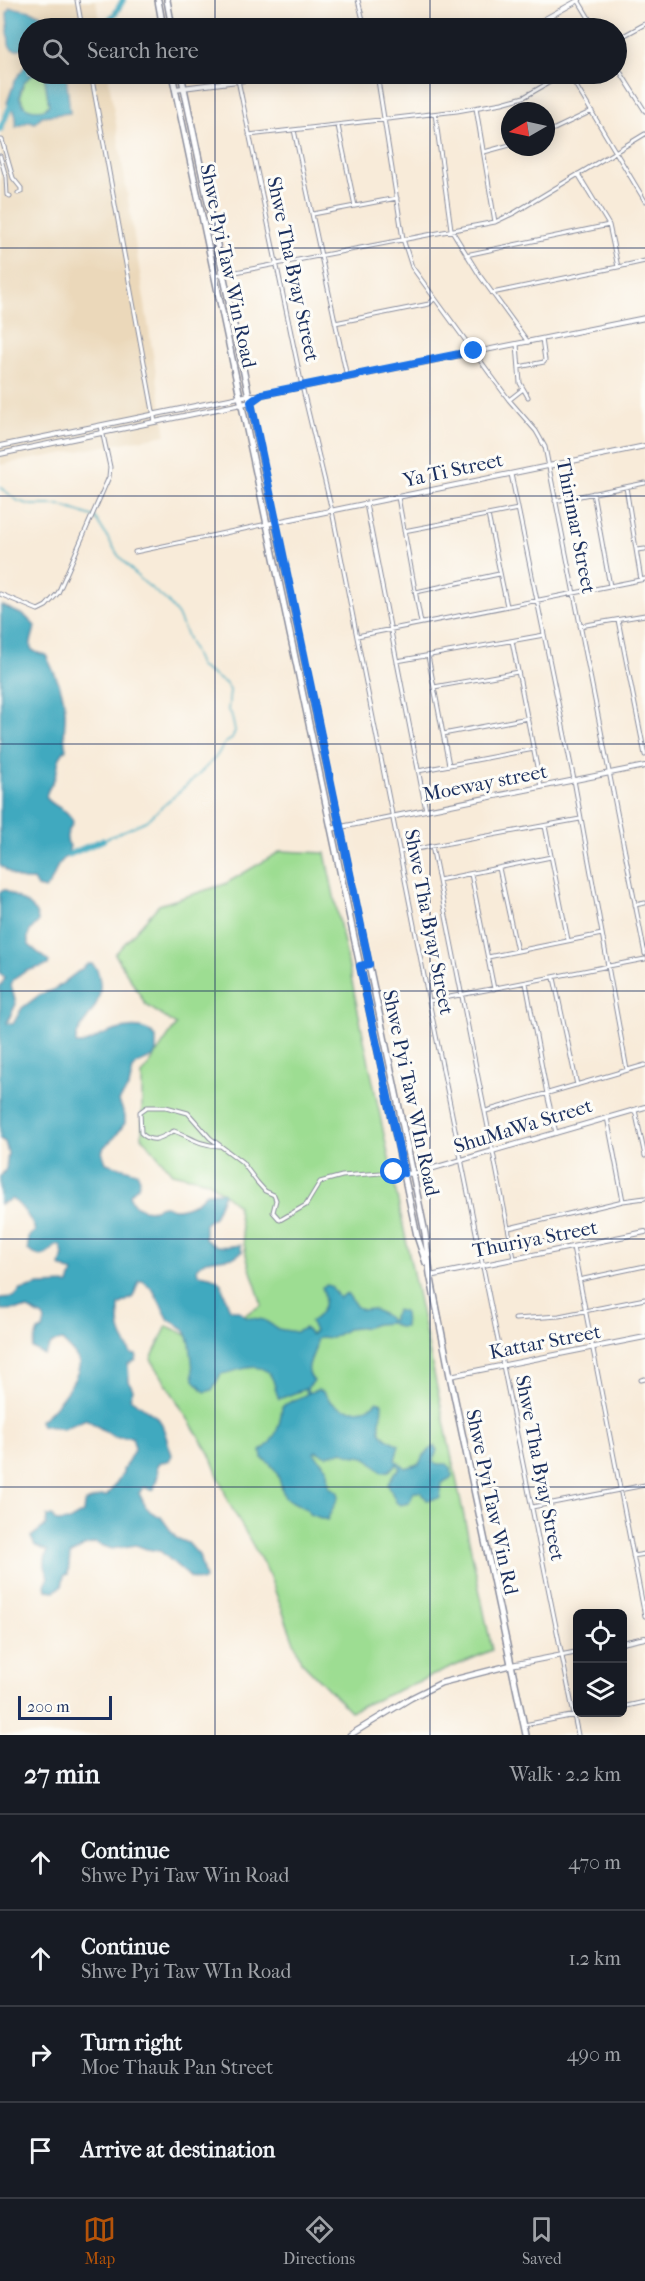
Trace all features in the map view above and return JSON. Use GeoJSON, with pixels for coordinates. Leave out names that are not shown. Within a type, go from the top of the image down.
{"type":"FeatureCollection","features":[{"type":"Feature","properties":{"kind":"main road"},"geometry":{"type":"LineString","coordinates":[[158,0],[161,18]]}},
{"type":"Feature","properties":{"kind":"main road"},"geometry":{"type":"LineString","coordinates":[[167,0],[170,18]]}},
{"type":"Feature","properties":{"kind":"main road","name":"Shwe Pyi Taw Win Road"},"geometry":{"type":"LineString","coordinates":[[174,84],[417,1236],[430,1275]]}},
{"type":"Feature","properties":{"kind":"main road","name":"Shwe Pyi Taw WIn Road"},"geometry":{"type":"LineString","coordinates":[[183,84],[413,1174],[425,1233],[430,1275]]}},
{"type":"Feature","properties":{"kind":"main road","name":"Shwe Pyi Taw Win Rd"},"geometry":{"type":"LineString","coordinates":[[430,1275],[526,1735]]}},
{"type":"Feature","properties":{"kind":"main road"},"geometry":{"type":"LineString","coordinates":[[350,1735],[411,1698],[441,1683],[511,1665]]}},
{"type":"Feature","properties":{"kind":"street"},"geometry":{"type":"LineString","coordinates":[[77,0],[80,18]]}},
{"type":"Feature","properties":{"kind":"street"},"geometry":{"type":"LineString","coordinates":[[358,0],[362,18]]}},
{"type":"Feature","properties":{"kind":"street"},"geometry":{"type":"LineString","coordinates":[[546,18],[578,0],[589,18]]}},
{"type":"Feature","properties":{"kind":"street"},"geometry":{"type":"LineString","coordinates":[[627,34],[645,24]]}},
{"type":"Feature","properties":{"kind":"street"},"geometry":{"type":"LineString","coordinates":[[627,82],[645,111]]}},
{"type":"Feature","properties":{"kind":"street"},"geometry":{"type":"LineString","coordinates":[[92,84],[155,422]]}},
{"type":"Feature","properties":{"kind":"street"},"geometry":{"type":"LineString","coordinates":[[175,89],[211,84]]}},
{"type":"Feature","properties":{"kind":"street","name":"Shwe Tha Byay Street"},"geometry":{"type":"LineString","coordinates":[[239,84],[302,386],[332,511],[573,1711]]}},
{"type":"Feature","properties":{"kind":"street","name":"Thirimar Street"},"geometry":{"type":"LineString","coordinates":[[379,84],[403,239],[412,267],[509,400],[536,431],[545,447],[645,954]]}},
{"type":"Feature","properties":{"kind":"street"},"geometry":{"type":"LineString","coordinates":[[249,135],[476,108],[524,97],[547,84]]}},
{"type":"Feature","properties":{"kind":"street"},"geometry":{"type":"LineString","coordinates":[[575,84],[645,201]]}},
{"type":"Feature","properties":{"kind":"street"},"geometry":{"type":"LineString","coordinates":[[476,108],[495,222]]}},
{"type":"Feature","properties":{"kind":"street"},"geometry":{"type":"LineString","coordinates":[[555,129],[592,111]]}},
{"type":"Feature","properties":{"kind":"street"},"geometry":{"type":"LineString","coordinates":[[435,114],[451,230],[492,293],[528,342]]}},
{"type":"Feature","properties":{"kind":"street"},"geometry":{"type":"LineString","coordinates":[[338,125],[355,206]]}},
{"type":"Feature","properties":{"kind":"street"},"geometry":{"type":"LineString","coordinates":[[294,130],[347,377]]}},
{"type":"Feature","properties":{"kind":"street"},"geometry":{"type":"LineString","coordinates":[[215,276],[495,222],[514,213],[645,134]]}},
{"type":"Feature","properties":{"kind":"street"},"geometry":{"type":"LineString","coordinates":[[0,140],[2,140],[14,178],[21,188],[21,192],[18,193]]}},
{"type":"Feature","properties":{"kind":"street"},"geometry":{"type":"LineString","coordinates":[[484,152],[501,147]]}},
{"type":"Feature","properties":{"kind":"street"},"geometry":{"type":"LineString","coordinates":[[0,156],[6,177],[6,190],[10,196]]}},
{"type":"Feature","properties":{"kind":"street"},"geometry":{"type":"LineString","coordinates":[[579,174],[609,225],[618,267]]}},
{"type":"Feature","properties":{"kind":"street"},"geometry":{"type":"LineString","coordinates":[[312,214],[397,198]]}},
{"type":"Feature","properties":{"kind":"street"},"geometry":{"type":"LineString","coordinates":[[466,255],[609,225]]}},
{"type":"Feature","properties":{"kind":"street"},"geometry":{"type":"LineString","coordinates":[[492,293],[645,261]]}},
{"type":"Feature","properties":{"kind":"street"},"geometry":{"type":"LineString","coordinates":[[335,323],[429,304],[435,300]]}},
{"type":"Feature","properties":{"kind":"street"},"geometry":{"type":"LineString","coordinates":[[0,446],[645,318]]}},
{"type":"Feature","properties":{"kind":"street"},"geometry":{"type":"LineString","coordinates":[[519,367],[544,362],[542,339]]}},
{"type":"Feature","properties":{"kind":"street"},"geometry":{"type":"LineString","coordinates":[[517,344],[518,374],[528,397]]}},
{"type":"Feature","properties":{"kind":"street"},"geometry":{"type":"LineString","coordinates":[[509,400],[523,389]]}},
{"type":"Feature","properties":{"kind":"street"},"geometry":{"type":"LineString","coordinates":[[0,454],[251,402],[262,394]]}},
{"type":"Feature","properties":{"kind":"street"},"geometry":{"type":"LineString","coordinates":[[0,594],[38,610],[46,606],[58,593],[109,477],[110,467],[101,426]]}},
{"type":"Feature","properties":{"kind":"street","name":"Ya Ti Street"},"geometry":{"type":"LineString","coordinates":[[267,525],[645,446]]}},
{"type":"Feature","properties":{"kind":"street"},"geometry":{"type":"LineString","coordinates":[[511,474],[574,780],[627,1070]]}},
{"type":"Feature","properties":{"kind":"street"},"geometry":{"type":"LineString","coordinates":[[555,501],[645,483]]}},
{"type":"Feature","properties":{"kind":"street"},"geometry":{"type":"LineString","coordinates":[[357,636],[643,580],[626,487]]}},
{"type":"Feature","properties":{"kind":"street"},"geometry":{"type":"LineString","coordinates":[[593,493],[610,586]]}},
{"type":"Feature","properties":{"kind":"street"},"geometry":{"type":"LineString","coordinates":[[398,497],[421,623]]}},
{"type":"Feature","properties":{"kind":"street"},"geometry":{"type":"LineString","coordinates":[[366,504],[426,810]]}},
{"type":"Feature","properties":{"kind":"street"},"geometry":{"type":"LineString","coordinates":[[404,531],[518,509]]}},
{"type":"Feature","properties":{"kind":"street"},"geometry":{"type":"LineString","coordinates":[[488,515],[507,606]]}},
{"type":"Feature","properties":{"kind":"street"},"geometry":{"type":"LineString","coordinates":[[135,552],[267,525]]}},
{"type":"Feature","properties":{"kind":"street"},"geometry":{"type":"LineString","coordinates":[[637,550],[645,549]]}},
{"type":"Feature","properties":{"kind":"street"},"geometry":{"type":"LineString","coordinates":[[416,592],[499,574]]}},
{"type":"Feature","properties":{"kind":"street"},"geometry":{"type":"LineString","coordinates":[[580,626],[645,615]]}},
{"type":"Feature","properties":{"kind":"street"},"geometry":{"type":"LineString","coordinates":[[618,620],[645,755]]}},
{"type":"Feature","properties":{"kind":"street"},"geometry":{"type":"LineString","coordinates":[[397,661],[544,635]]}},
{"type":"Feature","properties":{"kind":"street"},"geometry":{"type":"LineString","coordinates":[[512,640],[541,787]]}},
{"type":"Feature","properties":{"kind":"street"},"geometry":{"type":"LineString","coordinates":[[428,656],[449,765]]}},
{"type":"Feature","properties":{"kind":"street"},"geometry":{"type":"LineString","coordinates":[[434,687],[518,672]]}},
{"type":"Feature","properties":{"kind":"street"},"geometry":{"type":"LineString","coordinates":[[442,734],[528,718]]}},
{"type":"Feature","properties":{"kind":"street"},"geometry":{"type":"LineString","coordinates":[[640,730],[645,729]]}},
{"type":"Feature","properties":{"kind":"street"},"geometry":{"type":"LineString","coordinates":[[418,771],[534,749]]}},
{"type":"Feature","properties":{"kind":"street","name":"Moeway street"},"geometry":{"type":"LineString","coordinates":[[331,829],[645,766]]}},
{"type":"Feature","properties":{"kind":"street"},"geometry":{"type":"LineString","coordinates":[[400,852],[580,819]]}},
{"type":"Feature","properties":{"kind":"street"},"geometry":{"type":"LineString","coordinates":[[546,826],[568,940]]}},
{"type":"Feature","properties":{"kind":"street"},"geometry":{"type":"LineString","coordinates":[[432,846],[514,1258]]}},
{"type":"Feature","properties":{"kind":"street"},"geometry":{"type":"LineString","coordinates":[[439,880],[551,857]]}},
{"type":"Feature","properties":{"kind":"street"},"geometry":{"type":"LineString","coordinates":[[499,868],[517,951]]}},
{"type":"Feature","properties":{"kind":"street"},"geometry":{"type":"LineString","coordinates":[[471,874],[494,989]]}},
{"type":"Feature","properties":{"kind":"street"},"geometry":{"type":"LineString","coordinates":[[635,905],[645,903]]}},
{"type":"Feature","properties":{"kind":"street"},"geometry":{"type":"LineString","coordinates":[[488,957],[602,934]]}},
{"type":"Feature","properties":{"kind":"street"},"geometry":{"type":"LineString","coordinates":[[429,1001],[645,959]]}},
{"type":"Feature","properties":{"kind":"street"},"geometry":{"type":"LineString","coordinates":[[360,966],[369,964]]}},
{"type":"Feature","properties":{"kind":"street"},"geometry":{"type":"LineString","coordinates":[[554,978],[577,1085]]}},
{"type":"Feature","properties":{"kind":"street"},"geometry":{"type":"LineString","coordinates":[[526,983],[556,1133]]}},
{"type":"Feature","properties":{"kind":"street"},"geometry":{"type":"LineString","coordinates":[[380,1059],[388,1057]]}},
{"type":"Feature","properties":{"kind":"street"},"geometry":{"type":"LineString","coordinates":[[486,1111],[645,1065]]}},
{"type":"Feature","properties":{"kind":"street","name":"ShuMaWa Street"},"geometry":{"type":"LineString","coordinates":[[219,1146],[189,1140],[174,1131],[164,1138],[153,1140],[146,1138],[141,1133],[140,1112],[147,1107],[184,1111],[219,1146],[242,1162],[265,1191],[274,1196],[276,1200],[273,1212],[280,1220],[306,1205],[320,1182],[342,1176],[394,1172],[413,1174],[645,1107]]}},
{"type":"Feature","properties":{"kind":"street"},"geometry":{"type":"LineString","coordinates":[[635,1110],[645,1156]]}},
{"type":"Feature","properties":{"kind":"street"},"geometry":{"type":"LineString","coordinates":[[607,1117],[623,1201]]}},
{"type":"Feature","properties":{"kind":"street"},"geometry":{"type":"LineString","coordinates":[[508,1228],[645,1198]]}},
{"type":"Feature","properties":{"kind":"street","name":"Thuriya Street"},"geometry":{"type":"LineString","coordinates":[[430,1275],[645,1233]]}},
{"type":"Feature","properties":{"kind":"street"},"geometry":{"type":"LineString","coordinates":[[573,1247],[645,1616]]}},
{"type":"Feature","properties":{"kind":"street"},"geometry":{"type":"LineString","coordinates":[[579,1280],[645,1266]]}},
{"type":"Feature","properties":{"kind":"street"},"geometry":{"type":"LineString","coordinates":[[515,1319],[554,1317],[645,1299]]}},
{"type":"Feature","properties":{"kind":"street","name":"Kattar Street"},"geometry":{"type":"LineString","coordinates":[[450,1376],[645,1337]]}},
{"type":"Feature","properties":{"kind":"street"},"geometry":{"type":"LineString","coordinates":[[532,1507],[645,1485]]}},
{"type":"Feature","properties":{"kind":"street"},"geometry":{"type":"LineString","coordinates":[[633,1556],[645,1554]]}},
{"type":"Feature","properties":{"kind":"street"},"geometry":{"type":"LineString","coordinates":[[627,1642],[645,1638]]}},
{"type":"Feature","properties":{"kind":"street"},"geometry":{"type":"LineString","coordinates":[[511,1665],[573,1653]]}},
{"type":"Feature","properties":{"kind":"street"},"geometry":{"type":"LineString","coordinates":[[627,1706],[645,1702]]}},
{"type":"Feature","properties":{"kind":"street"},"geometry":{"type":"LineString","coordinates":[[524,1725],[573,1716]]}},
{"type":"Feature","properties":{"kind":"street","name":"Shwe Tha Byay Street"},"geometry":{"type":"LineString","coordinates":[[574,1717],[578,1735]]}},
{"type":"Feature","properties":{"kind":"shaded area"},"geometry":{"type":"Polygon","coordinates":[[[0,0],[96,0],[99,18],[18,18],[18,84],[110,84],[166,435],[0,465],[0,0]]]}},
{"type":"Feature","properties":{"kind":"green space"},"geometry":{"type":"Polygon","coordinates":[[[24,84],[46,84],[49,105],[41,110],[25,108],[20,96],[24,84]]]}},
{"type":"Feature","properties":{"kind":"green space"},"geometry":{"type":"Polygon","coordinates":[[[281,851],[325,853],[492,1650],[350,1711],[301,1661],[268,1572],[229,1503],[209,1453],[151,1359],[167,1326],[197,1342],[262,1305],[247,1259],[237,1205],[208,1181],[172,1173],[142,1137],[142,1075],[176,1025],[146,1005],[115,954],[159,905],[225,884],[281,851]]]}},
{"type":"Feature","properties":{"kind":"water"},"geometry":{"type":"Polygon","coordinates":[[[10,8],[24,9],[46,18],[18,18],[17,50],[12,49],[9,45],[7,13],[10,8]]]}},
{"type":"Feature","properties":{"kind":"water"},"geometry":{"type":"Polygon","coordinates":[[[18,76],[18,84],[23,84],[20,92],[22,104],[35,110],[45,109],[49,105],[46,84],[67,84],[70,113],[42,116],[35,123],[30,121],[16,127],[15,114],[7,103],[18,76]]]}},
{"type":"Feature","properties":{"kind":"water"},"geometry":{"type":"Polygon","coordinates":[[[1,605],[25,616],[35,626],[31,648],[33,651],[46,655],[63,696],[66,749],[59,760],[55,778],[46,797],[65,811],[73,822],[67,837],[70,846],[68,852],[45,889],[37,887],[33,880],[15,877],[0,865],[1,605]]]}},
{"type":"Feature","properties":{"kind":"water"},"geometry":{"type":"Polygon","coordinates":[[[3,890],[35,911],[38,922],[29,932],[29,945],[49,962],[48,965],[26,971],[13,980],[11,985],[16,1004],[7,1023],[13,1024],[22,1008],[41,994],[55,989],[88,964],[92,964],[99,975],[98,998],[79,1030],[76,1044],[88,1042],[113,1031],[133,1027],[145,1029],[156,1037],[156,1052],[153,1057],[137,1064],[133,1069],[129,1087],[119,1101],[125,1116],[125,1123],[102,1152],[106,1163],[137,1172],[140,1179],[138,1186],[130,1194],[132,1202],[142,1209],[151,1210],[164,1206],[173,1209],[182,1208],[196,1202],[206,1193],[222,1192],[224,1194],[214,1217],[205,1224],[205,1239],[217,1246],[240,1245],[242,1252],[234,1257],[206,1261],[197,1267],[198,1274],[219,1281],[230,1309],[239,1311],[246,1317],[264,1320],[278,1329],[296,1332],[305,1328],[311,1335],[315,1331],[310,1322],[323,1307],[322,1287],[326,1285],[331,1286],[339,1298],[347,1293],[356,1306],[362,1310],[373,1309],[389,1320],[393,1320],[397,1310],[404,1312],[405,1327],[398,1327],[391,1323],[376,1324],[347,1329],[332,1338],[320,1337],[316,1340],[309,1366],[310,1376],[314,1381],[307,1388],[309,1393],[317,1390],[325,1393],[332,1403],[343,1408],[356,1410],[368,1408],[377,1401],[382,1403],[381,1432],[399,1445],[395,1460],[405,1468],[419,1464],[423,1456],[434,1446],[437,1450],[433,1462],[447,1464],[451,1468],[452,1477],[442,1483],[440,1498],[427,1500],[421,1492],[414,1492],[409,1503],[400,1505],[396,1502],[388,1484],[394,1473],[400,1469],[397,1464],[389,1471],[382,1472],[364,1457],[350,1455],[343,1451],[327,1456],[316,1451],[314,1453],[328,1469],[329,1487],[337,1491],[339,1496],[327,1520],[309,1514],[307,1509],[285,1498],[276,1471],[262,1458],[261,1451],[276,1431],[282,1406],[307,1394],[305,1389],[279,1399],[269,1373],[257,1367],[221,1374],[212,1390],[205,1392],[194,1380],[187,1334],[183,1328],[169,1320],[153,1290],[143,1281],[139,1281],[133,1297],[119,1305],[119,1326],[122,1336],[131,1354],[137,1357],[135,1361],[128,1364],[129,1381],[133,1390],[130,1398],[158,1418],[172,1455],[169,1461],[160,1462],[157,1465],[158,1475],[154,1489],[144,1487],[139,1493],[146,1507],[161,1517],[176,1538],[188,1543],[199,1555],[205,1579],[202,1581],[191,1578],[160,1551],[136,1545],[112,1549],[95,1543],[84,1546],[70,1555],[68,1574],[64,1576],[62,1586],[55,1591],[46,1590],[45,1585],[49,1577],[45,1561],[48,1551],[35,1546],[31,1537],[46,1525],[47,1516],[52,1516],[56,1522],[69,1521],[83,1513],[86,1502],[100,1496],[107,1496],[123,1473],[135,1448],[132,1437],[114,1437],[86,1419],[63,1429],[41,1425],[40,1420],[58,1403],[70,1386],[78,1369],[78,1360],[62,1341],[52,1343],[44,1355],[32,1348],[38,1331],[43,1329],[45,1321],[43,1317],[28,1309],[0,1310],[0,1298],[14,1297],[21,1290],[39,1285],[69,1284],[73,1273],[60,1266],[63,1254],[60,1245],[55,1246],[49,1253],[39,1256],[28,1250],[28,1237],[35,1231],[29,1218],[12,1199],[0,1204],[0,1177],[6,1169],[8,1153],[5,1142],[0,1139],[0,987],[5,978],[0,973],[0,893],[3,890]]]}},
{"type":"Feature","properties":{"kind":"waterway"},"geometry":{"type":"LineString","coordinates":[[111,18],[123,0]]}},
{"type":"Feature","properties":{"kind":"waterway"},"geometry":{"type":"LineString","coordinates":[[0,130],[13,100]]}},
{"type":"Feature","properties":{"kind":"waterway"},"geometry":{"type":"LineString","coordinates":[[0,487],[18,501],[31,505],[59,505],[95,517],[118,555],[140,579],[167,601],[178,615],[200,667],[225,683],[230,690],[228,711],[231,713],[235,731],[232,739],[225,743],[216,757],[197,776],[146,821],[103,840]]}},
{"type":"Feature","properties":{"kind":"waterway"},"geometry":{"type":"LineString","coordinates":[[68,855],[103,840]]}},
{"type":"Feature","properties":{"kind":"route"},"geometry":{"type":"LineString","coordinates":[[394,1172],[404,1173],[360,966],[369,964],[251,402],[262,394],[474,351]]}}]}
